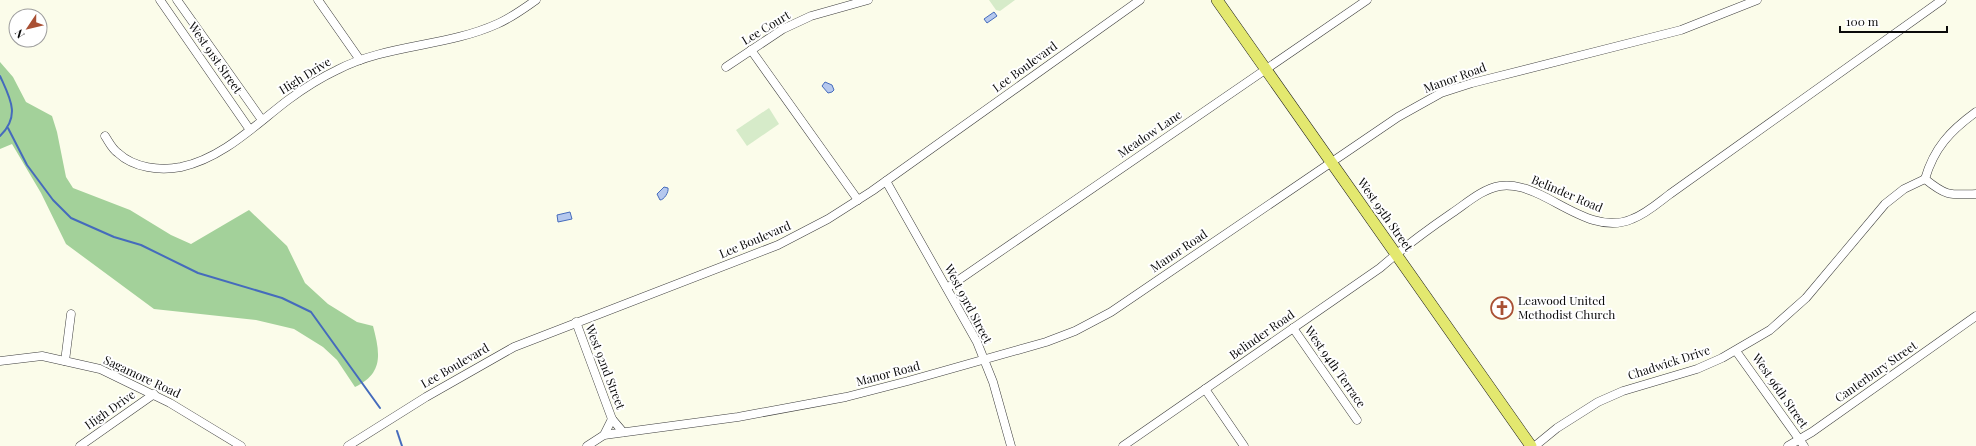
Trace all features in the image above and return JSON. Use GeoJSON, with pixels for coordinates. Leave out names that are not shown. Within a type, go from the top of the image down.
{"type":"FeatureCollection","features":[{"type":"Feature","properties":{"kind":"main road","name":"West 95th Street"},"geometry":{"type":"LineString","coordinates":[[1217,0],[1531,446]]}},
{"type":"Feature","properties":{"kind":"street","name":"West 91st Street"},"geometry":{"type":"LineString","coordinates":[[160,0],[250,130]]}},
{"type":"Feature","properties":{"kind":"street","name":"West 91st Street"},"geometry":{"type":"LineString","coordinates":[[177,0],[262,120]]}},
{"type":"Feature","properties":{"kind":"street"},"geometry":{"type":"LineString","coordinates":[[318,0],[360,60]]}},
{"type":"Feature","properties":{"kind":"street","name":"High Drive"},"geometry":{"type":"LineString","coordinates":[[105,136],[118,154],[132,162],[149,167],[167,168],[186,166],[205,159],[220,151],[290,99],[318,80],[338,69],[377,54],[487,28],[511,17],[536,0]]}},
{"type":"Feature","properties":{"kind":"street","name":"Lee Court"},"geometry":{"type":"LineString","coordinates":[[726,67],[783,29],[811,16],[868,0]]}},
{"type":"Feature","properties":{"kind":"street","name":"Lee Boulevard"},"geometry":{"type":"LineString","coordinates":[[348,446],[426,396],[488,361],[534,338],[778,245],[828,219],[886,181],[1140,0]]}},
{"type":"Feature","properties":{"kind":"street","name":"Meadow Lane"},"geometry":{"type":"LineString","coordinates":[[947,288],[1367,0]]}},
{"type":"Feature","properties":{"kind":"street","name":"Manor Road"},"geometry":{"type":"LineString","coordinates":[[587,446],[604,435],[724,419],[796,407],[859,394],[1046,342],[1092,324],[1398,117],[1441,94],[1509,72],[1681,30],[1757,0]]}},
{"type":"Feature","properties":{"kind":"street","name":"Belinder Road"},"geometry":{"type":"LineString","coordinates":[[1123,446],[1380,268],[1396,254],[1480,193],[1498,186],[1515,186],[1530,190],[1590,219],[1603,223],[1620,223],[1631,220],[1670,194],[1942,0]]}},
{"type":"Feature","properties":{"kind":"street"},"geometry":{"type":"LineString","coordinates":[[751,50],[858,200]]}},
{"type":"Feature","properties":{"kind":"street"},"geometry":{"type":"LineString","coordinates":[[1976,112],[1960,124],[1935,152],[1930,161],[1924,179],[1939,191],[1947,194],[1976,194]]}},
{"type":"Feature","properties":{"kind":"street","name":"Chadwick Drive"},"geometry":{"type":"LineString","coordinates":[[1535,446],[1557,428],[1598,402],[1623,391],[1697,369],[1736,350],[1770,330],[1788,316],[1822,280],[1885,204],[1904,189],[1924,179]]}},
{"type":"Feature","properties":{"kind":"street","name":"West 93rd Street"},"geometry":{"type":"LineString","coordinates":[[886,181],[977,342],[993,382],[1011,446]]}},
{"type":"Feature","properties":{"kind":"street"},"geometry":{"type":"LineString","coordinates":[[64,361],[71,314]]}},
{"type":"Feature","properties":{"kind":"street","name":"Canterbury Street"},"geometry":{"type":"LineString","coordinates":[[1788,446],[1802,443],[1976,316]]}},
{"type":"Feature","properties":{"kind":"street","name":"West 92nd Street"},"geometry":{"type":"LineString","coordinates":[[576,322],[612,419],[623,432]]}},
{"type":"Feature","properties":{"kind":"street","name":"West 94th Terrace"},"geometry":{"type":"LineString","coordinates":[[1293,328],[1357,420]]}},
{"type":"Feature","properties":{"kind":"street","name":"West 96th Street"},"geometry":{"type":"LineString","coordinates":[[1736,350],[1802,443]]}},
{"type":"Feature","properties":{"kind":"street","name":"Sagamore Road"},"geometry":{"type":"LineString","coordinates":[[0,361],[42,356],[100,369],[154,394],[241,446]]}},
{"type":"Feature","properties":{"kind":"street"},"geometry":{"type":"LineString","coordinates":[[1205,389],[1244,446]]}},
{"type":"Feature","properties":{"kind":"street","name":"High Drive"},"geometry":{"type":"LineString","coordinates":[[80,446],[154,394]]}},
{"type":"Feature","properties":{"kind":"street","name":"West 92nd Street"},"geometry":{"type":"LineString","coordinates":[[604,435],[612,419]]}},
{"type":"Feature","properties":{"kind":"green space"},"geometry":{"type":"Polygon","coordinates":[[[989,0],[1015,0],[1000,11],[996,10],[989,0]]]}},
{"type":"Feature","properties":{"kind":"green space"},"geometry":{"type":"Polygon","coordinates":[[[0,62],[13,77],[26,102],[52,116],[57,132],[66,177],[73,188],[130,210],[171,235],[191,244],[249,210],[287,246],[305,283],[328,304],[357,322],[373,326],[377,345],[378,361],[371,375],[355,387],[337,360],[323,347],[294,329],[256,320],[154,309],[66,244],[41,193],[12,144],[0,149],[0,62]]]}},
{"type":"Feature","properties":{"kind":"green space"},"geometry":{"type":"Polygon","coordinates":[[[769,108],[779,124],[747,146],[736,130],[769,108]]]}},
{"type":"Feature","properties":{"kind":"water"},"geometry":{"type":"Polygon","coordinates":[[[994,12],[997,16],[987,23],[984,19],[994,12]]]}},
{"type":"Feature","properties":{"kind":"water"},"geometry":{"type":"Polygon","coordinates":[[[825,82],[832,85],[834,90],[832,92],[828,93],[822,86],[825,82]]]}},
{"type":"Feature","properties":{"kind":"water"},"geometry":{"type":"Polygon","coordinates":[[[664,187],[668,188],[668,192],[662,200],[660,200],[657,194],[664,187]]]}},
{"type":"Feature","properties":{"kind":"water"},"geometry":{"type":"Polygon","coordinates":[[[570,212],[572,219],[558,222],[557,215],[570,212]]]}},
{"type":"Feature","properties":{"kind":"waterway"},"geometry":{"type":"LineString","coordinates":[[0,76],[12,107],[10,121],[0,136]]}},
{"type":"Feature","properties":{"kind":"waterway"},"geometry":{"type":"LineString","coordinates":[[8,128],[27,165],[53,200],[71,218],[114,237],[141,245],[198,273],[282,298],[311,312],[380,408]]}},
{"type":"Feature","properties":{"kind":"waterway"},"geometry":{"type":"LineString","coordinates":[[397,431],[402,446]]}},
{"type":"Feature","properties":{"kind":"place","name":"Leawood United Methodist Church"},"geometry":{"type":"Point","coordinates":[1502,308]}}]}
